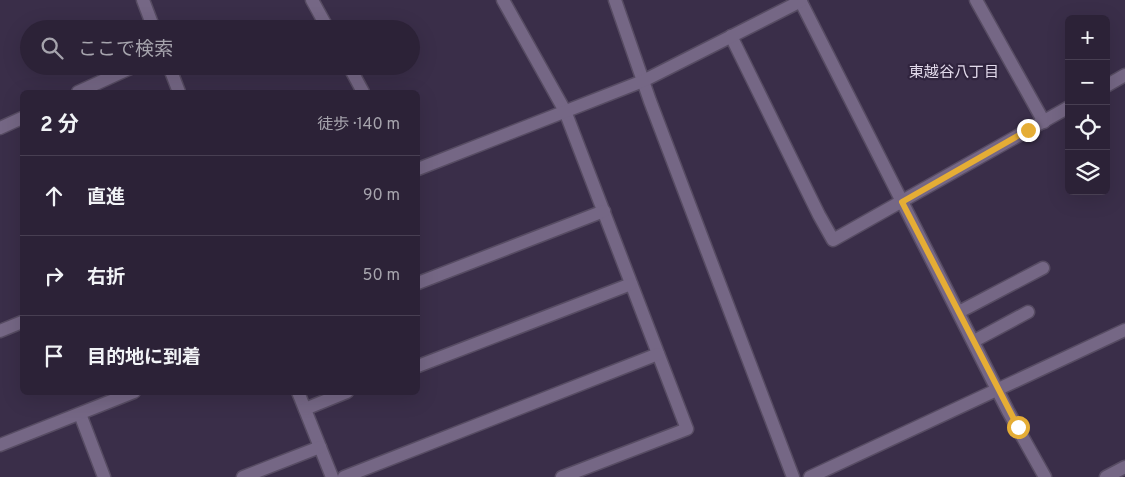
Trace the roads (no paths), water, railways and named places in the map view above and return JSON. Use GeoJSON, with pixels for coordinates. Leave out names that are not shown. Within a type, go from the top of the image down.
{"type":"FeatureCollection","features":[{"type":"Feature","properties":{"kind":"street"},"geometry":{"type":"LineString","coordinates":[[143,0],[151,20]]}},
{"type":"Feature","properties":{"kind":"street"},"geometry":{"type":"LineString","coordinates":[[312,0],[323,20]]}},
{"type":"Feature","properties":{"kind":"street"},"geometry":{"type":"LineString","coordinates":[[503,0],[565,111],[687,429],[562,477]]}},
{"type":"Feature","properties":{"kind":"street"},"geometry":{"type":"LineString","coordinates":[[615,0],[643,81],[793,477]]}},
{"type":"Feature","properties":{"kind":"street"},"geometry":{"type":"LineString","coordinates":[[420,168],[643,81],[800,0],[998,389],[1045,477]]}},
{"type":"Feature","properties":{"kind":"street"},"geometry":{"type":"LineString","coordinates":[[976,0],[1044,122]]}},
{"type":"Feature","properties":{"kind":"street"},"geometry":{"type":"LineString","coordinates":[[731,36],[833,240],[1065,109]]}},
{"type":"Feature","properties":{"kind":"street"},"geometry":{"type":"LineString","coordinates":[[82,90],[115,75]]}},
{"type":"Feature","properties":{"kind":"street"},"geometry":{"type":"LineString","coordinates":[[172,75],[178,90]]}},
{"type":"Feature","properties":{"kind":"street"},"geometry":{"type":"LineString","coordinates":[[354,75],[362,90]]}},
{"type":"Feature","properties":{"kind":"street"},"geometry":{"type":"LineString","coordinates":[[1110,84],[1125,75]]}},
{"type":"Feature","properties":{"kind":"street"},"geometry":{"type":"LineString","coordinates":[[0,128],[20,119]]}},
{"type":"Feature","properties":{"kind":"street"},"geometry":{"type":"LineString","coordinates":[[420,282],[604,212]]}},
{"type":"Feature","properties":{"kind":"street"},"geometry":{"type":"LineString","coordinates":[[959,312],[1044,268]]}},
{"type":"Feature","properties":{"kind":"street"},"geometry":{"type":"LineString","coordinates":[[420,365],[631,284]]}},
{"type":"Feature","properties":{"kind":"street"},"geometry":{"type":"LineString","coordinates":[[974,341],[1028,312]]}},
{"type":"Feature","properties":{"kind":"street"},"geometry":{"type":"LineString","coordinates":[[0,331],[20,323]]}},
{"type":"Feature","properties":{"kind":"street"},"geometry":{"type":"LineString","coordinates":[[810,477],[1125,330]]}},
{"type":"Feature","properties":{"kind":"street"},"geometry":{"type":"LineString","coordinates":[[344,477],[658,354]]}},
{"type":"Feature","properties":{"kind":"street"},"geometry":{"type":"LineString","coordinates":[[0,445],[127,395]]}},
{"type":"Feature","properties":{"kind":"street"},"geometry":{"type":"LineString","coordinates":[[299,395],[332,477]]}},
{"type":"Feature","properties":{"kind":"street"},"geometry":{"type":"LineString","coordinates":[[305,409],[340,395]]}},
{"type":"Feature","properties":{"kind":"street"},"geometry":{"type":"LineString","coordinates":[[80,414],[104,477]]}},
{"type":"Feature","properties":{"kind":"street"},"geometry":{"type":"LineString","coordinates":[[243,477],[320,446]]}},
{"type":"Feature","properties":{"kind":"street"},"geometry":{"type":"LineString","coordinates":[[1106,477],[1125,467]]}},
{"type":"Feature","properties":{"kind":"district","name":"東越谷八丁目"},"geometry":{"type":"Point","coordinates":[954,73]}}]}
